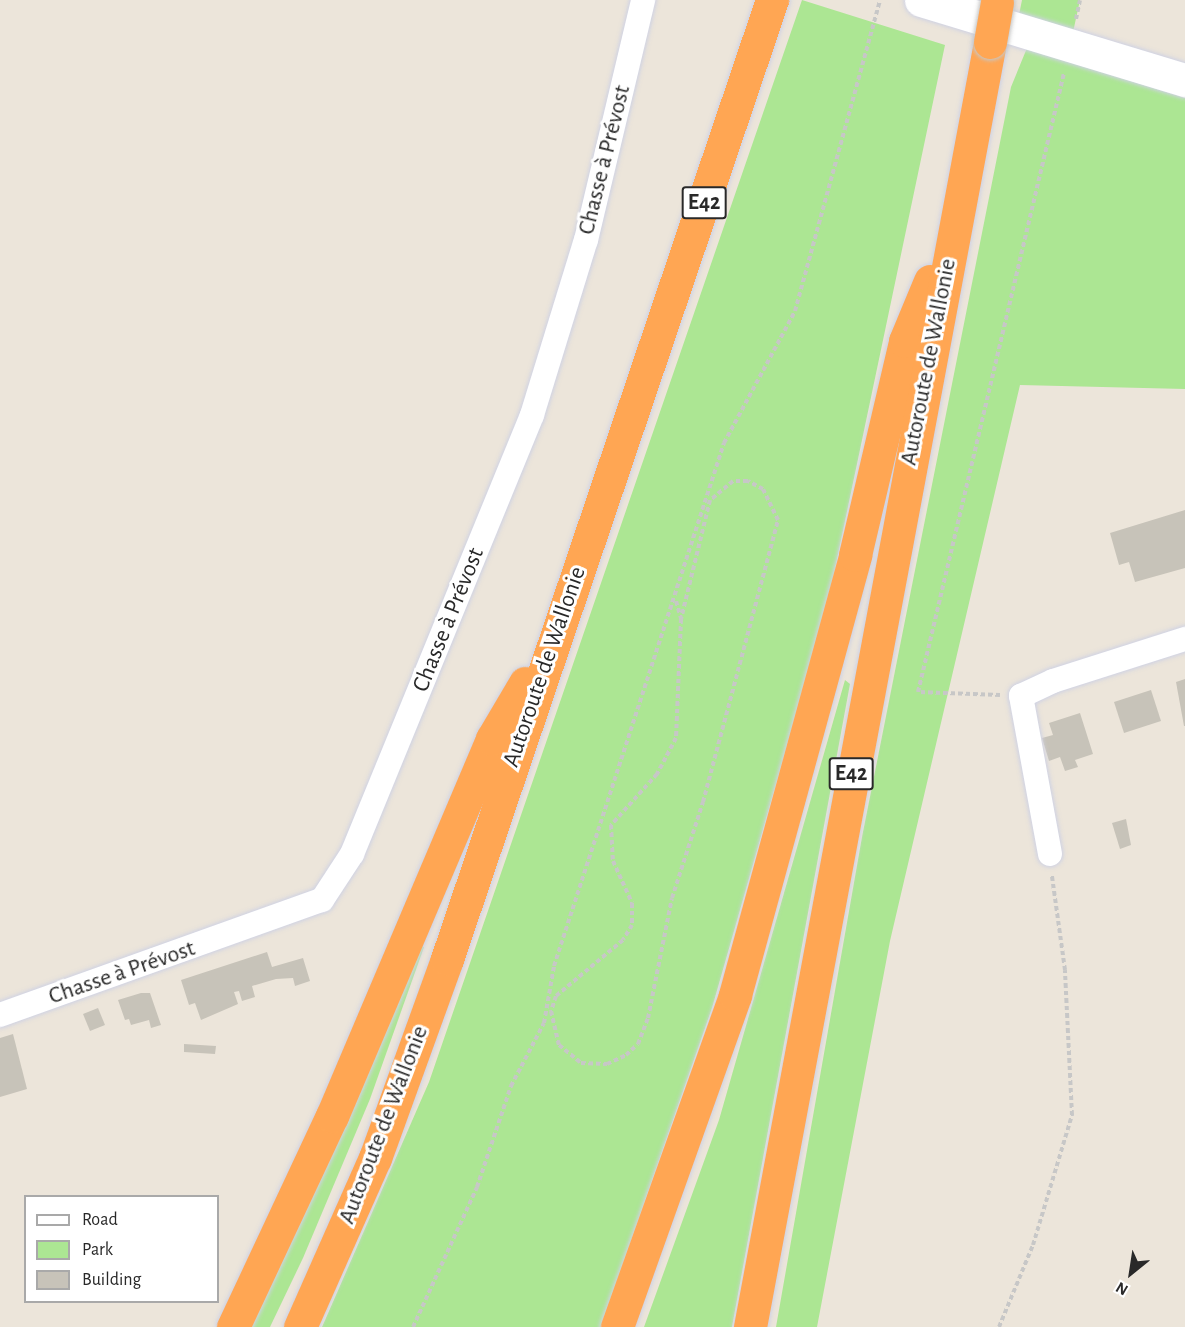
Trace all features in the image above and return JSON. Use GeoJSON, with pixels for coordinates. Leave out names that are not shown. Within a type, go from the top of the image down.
{"type":"FeatureCollection","features":[{"type":"Feature","properties":{"kind":"highway","name":"Autoroute de Wallonie"},"geometry":{"type":"LineString","coordinates":[[300,1327],[375,1158],[772,0]]}},
{"type":"Feature","properties":{"kind":"highway","name":"Autoroute de Wallonie"},"geometry":{"type":"LineString","coordinates":[[750,1327],[997,1]]}},
{"type":"Feature","properties":{"kind":"highway"},"geometry":{"type":"LineString","coordinates":[[617,1327],[735,995],[855,555],[905,342],[956,221]]}},
{"type":"Feature","properties":{"kind":"highway"},"geometry":{"type":"LineString","coordinates":[[233,1327],[332,1116],[492,739],[560,622]]}},
{"type":"Feature","properties":{"kind":"main road"},"geometry":{"type":"LineString","coordinates":[[921,0],[1185,80]]}},
{"type":"Feature","properties":{"kind":"street","name":"Chasse à Prévost"},"geometry":{"type":"LineString","coordinates":[[0,1015],[322,900],[352,854],[532,415],[586,240],[643,0]]}},
{"type":"Feature","properties":{"kind":"street"},"geometry":{"type":"LineString","coordinates":[[1050,854],[1021,696],[1053,681],[1185,639]]}},
{"type":"Feature","properties":{"kind":"path"},"geometry":{"type":"LineString","coordinates":[[413,1327],[477,1187],[511,1086],[544,1023],[554,966],[675,601],[724,443],[795,311],[880,0]]}},
{"type":"Feature","properties":{"kind":"path"},"geometry":{"type":"LineString","coordinates":[[1021,696],[918,692],[1080,0]]}},
{"type":"Feature","properties":{"kind":"path"},"geometry":{"type":"LineString","coordinates":[[675,601],[681,619],[676,738],[657,774],[611,825],[614,861],[632,903],[632,925],[623,940],[556,996],[551,1011],[559,1045],[581,1063],[607,1064],[626,1055],[638,1044],[648,1018],[672,898],[703,802],[778,520],[763,489],[748,481],[733,481],[710,500],[681,619]]}},
{"type":"Feature","properties":{"kind":"path"},"geometry":{"type":"LineString","coordinates":[[999,1327],[1032,1245],[1072,1115],[1065,970],[1050,854]]}},
{"type":"Feature","properties":{"kind":"green space"},"geometry":{"type":"Polygon","coordinates":[[[802,0],[945,45],[828,602],[712,1008],[601,1327],[322,1327],[429,1082],[802,0]]]}},
{"type":"Feature","properties":{"kind":"green space"},"geometry":{"type":"Polygon","coordinates":[[[1022,0],[1080,0],[1070,46],[1016,30],[1022,0]]]}},
{"type":"Feature","properties":{"kind":"green space"},"geometry":{"type":"Polygon","coordinates":[[[1027,48],[1185,98],[1185,389],[1020,385],[890,941],[817,1327],[776,1327],[862,837],[1011,87],[1027,48]]]}},
{"type":"Feature","properties":{"kind":"green space"},"geometry":{"type":"Polygon","coordinates":[[[845,680],[850,684],[732,1327],[644,1327],[719,1120],[845,680]]]}},
{"type":"Feature","properties":{"kind":"green space"},"geometry":{"type":"Polygon","coordinates":[[[417,945],[424,947],[370,1099],[303,1258],[270,1327],[251,1327],[417,945]]]}},
{"type":"Feature","properties":{"kind":"building"},"geometry":{"type":"Polygon","coordinates":[[[1185,510],[1185,568],[1135,582],[1129,562],[1119,565],[1110,533],[1185,510]]]}},
{"type":"Feature","properties":{"kind":"building"},"geometry":{"type":"Polygon","coordinates":[[[1185,679],[1185,726],[1184,726],[1176,682],[1185,679]]]}},
{"type":"Feature","properties":{"kind":"building"},"geometry":{"type":"Polygon","coordinates":[[[1151,690],[1161,721],[1124,733],[1114,702],[1151,690]]]}},
{"type":"Feature","properties":{"kind":"building"},"geometry":{"type":"Polygon","coordinates":[[[1080,713],[1093,754],[1075,760],[1078,767],[1065,771],[1060,757],[1049,761],[1042,738],[1053,735],[1049,723],[1080,713]]]}},
{"type":"Feature","properties":{"kind":"building"},"geometry":{"type":"Polygon","coordinates":[[[1126,819],[1131,845],[1120,849],[1112,823],[1126,819]]]}},
{"type":"Feature","properties":{"kind":"building"},"geometry":{"type":"Polygon","coordinates":[[[267,952],[272,967],[303,958],[310,981],[295,986],[293,978],[276,979],[252,986],[255,997],[242,1001],[239,991],[234,992],[238,1004],[201,1020],[195,1003],[189,1005],[181,980],[267,952]]]}},
{"type":"Feature","properties":{"kind":"building"},"geometry":{"type":"Polygon","coordinates":[[[141,993],[150,993],[161,1025],[151,1028],[149,1020],[131,1025],[129,1019],[125,1020],[118,1000],[141,993]]]}},
{"type":"Feature","properties":{"kind":"building"},"geometry":{"type":"Polygon","coordinates":[[[98,1008],[105,1025],[90,1031],[83,1014],[98,1008]]]}},
{"type":"Feature","properties":{"kind":"building"},"geometry":{"type":"Polygon","coordinates":[[[13,1034],[27,1089],[0,1097],[0,1038],[13,1034]]]}},
{"type":"Feature","properties":{"kind":"building"},"geometry":{"type":"Polygon","coordinates":[[[184,1044],[216,1046],[215,1054],[184,1052],[184,1044]]]}}]}
